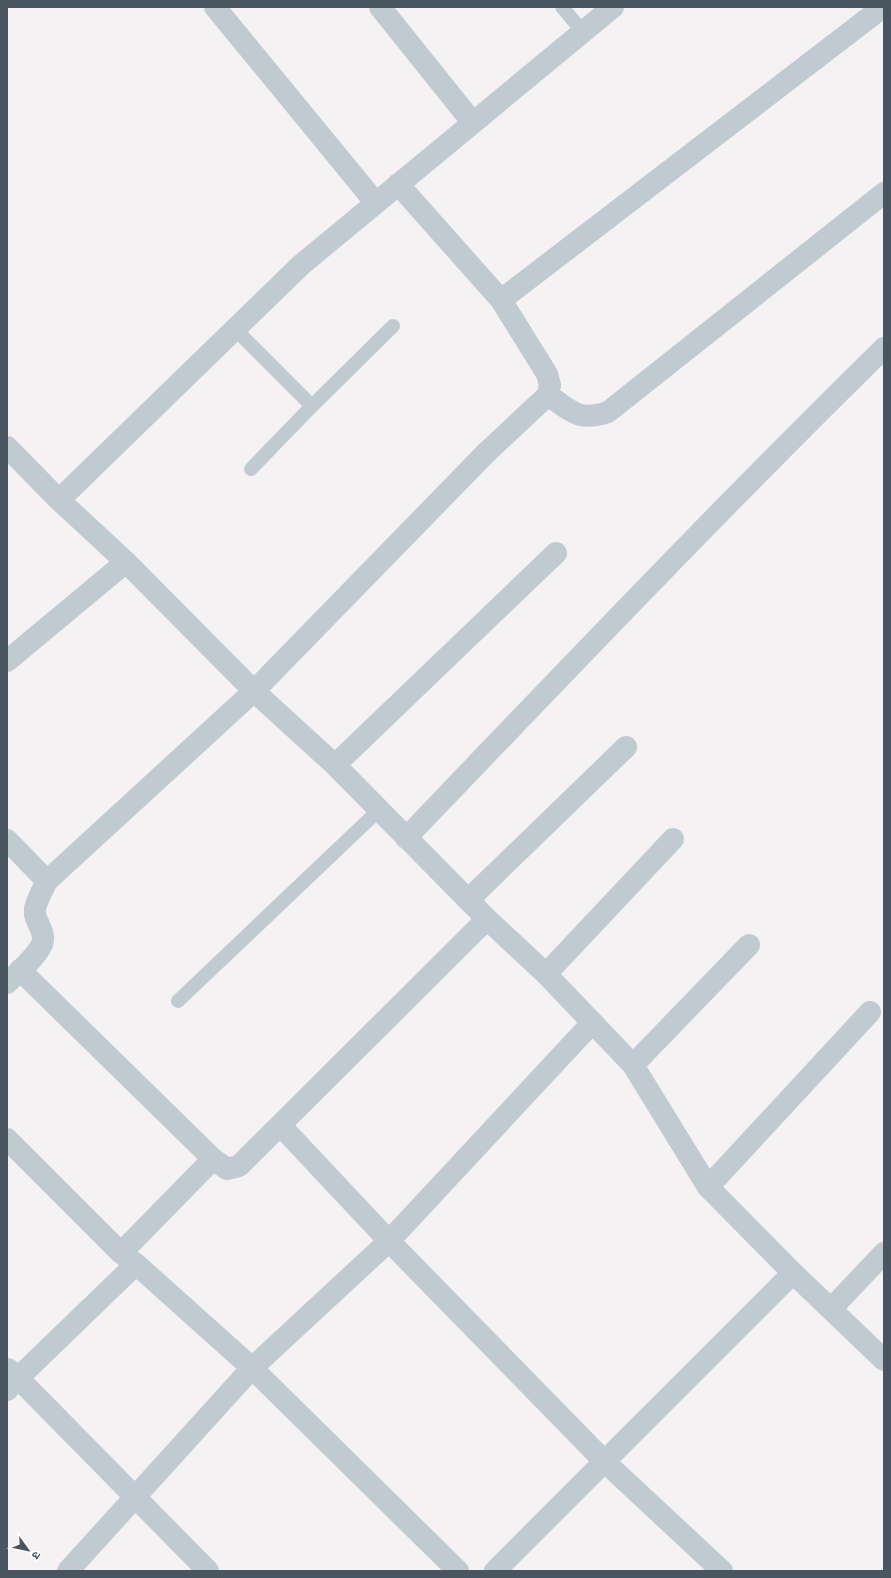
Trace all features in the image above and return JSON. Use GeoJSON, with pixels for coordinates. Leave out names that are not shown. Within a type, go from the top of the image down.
{"type":"FeatureCollection","features":[{"type":"Feature","properties":{"kind":"street"},"geometry":{"type":"LineString","coordinates":[[216,7],[374,202]]}},
{"type":"Feature","properties":{"kind":"street"},"geometry":{"type":"LineString","coordinates":[[380,7],[473,123]]}},
{"type":"Feature","properties":{"kind":"street"},"geometry":{"type":"LineString","coordinates":[[59,500],[300,265],[374,202],[473,123],[613,7]]}},
{"type":"Feature","properties":{"kind":"street"},"geometry":{"type":"LineString","coordinates":[[501,300],[883,7]]}},
{"type":"Feature","properties":{"kind":"street"},"geometry":{"type":"LineString","coordinates":[[398,184],[501,300],[548,374],[550,385],[548,395],[486,453],[254,691],[48,881],[35,910],[43,937],[42,944],[14,976],[214,1159],[227,1169],[240,1166],[487,920]]}},
{"type":"Feature","properties":{"kind":"street"},"geometry":{"type":"LineString","coordinates":[[548,395],[574,413],[585,417],[594,417],[608,412],[884,193]]}},
{"type":"Feature","properties":{"kind":"street"},"geometry":{"type":"LineString","coordinates":[[406,838],[629,605],[790,440],[884,348]]}},
{"type":"Feature","properties":{"kind":"street"},"geometry":{"type":"LineString","coordinates":[[7,447],[59,500],[126,562],[254,691],[335,765],[487,920],[546,974],[633,1065],[708,1187],[792,1273],[884,1360]]}},
{"type":"Feature","properties":{"kind":"street"},"geometry":{"type":"LineString","coordinates":[[335,765],[556,554]]}},
{"type":"Feature","properties":{"kind":"street"},"geometry":{"type":"LineString","coordinates":[[7,661],[126,562]]}},
{"type":"Feature","properties":{"kind":"street"},"geometry":{"type":"LineString","coordinates":[[468,900],[626,747]]}},
{"type":"Feature","properties":{"kind":"street"},"geometry":{"type":"LineString","coordinates":[[546,974],[673,838]]}},
{"type":"Feature","properties":{"kind":"street"},"geometry":{"type":"LineString","coordinates":[[7,840],[48,881]]}},
{"type":"Feature","properties":{"kind":"street"},"geometry":{"type":"LineString","coordinates":[[633,1065],[749,945]]}},
{"type":"Feature","properties":{"kind":"street"},"geometry":{"type":"LineString","coordinates":[[708,1187],[870,1012]]}},
{"type":"Feature","properties":{"kind":"street"},"geometry":{"type":"LineString","coordinates":[[68,1571],[252,1368],[389,1241],[592,1023]]}},
{"type":"Feature","properties":{"kind":"street"},"geometry":{"type":"LineString","coordinates":[[280,1125],[389,1241],[605,1462],[722,1571]]}},
{"type":"Feature","properties":{"kind":"street"},"geometry":{"type":"LineString","coordinates":[[7,1138],[128,1258],[252,1368],[458,1571]]}},
{"type":"Feature","properties":{"kind":"street"},"geometry":{"type":"LineString","coordinates":[[208,1571],[136,1496],[11,1379],[128,1258],[214,1159]]}},
{"type":"Feature","properties":{"kind":"street"},"geometry":{"type":"LineString","coordinates":[[831,1309],[884,1253]]}},
{"type":"Feature","properties":{"kind":"street"},"geometry":{"type":"LineString","coordinates":[[495,1571],[792,1273]]}},
{"type":"Feature","properties":{"kind":"lane"},"geometry":{"type":"LineString","coordinates":[[562,7],[583,32]]}},
{"type":"Feature","properties":{"kind":"lane"},"geometry":{"type":"LineString","coordinates":[[251,469],[393,326]]}},
{"type":"Feature","properties":{"kind":"lane"},"geometry":{"type":"LineString","coordinates":[[234,329],[312,406]]}},
{"type":"Feature","properties":{"kind":"lane"},"geometry":{"type":"LineString","coordinates":[[178,1001],[379,810]]}}]}
